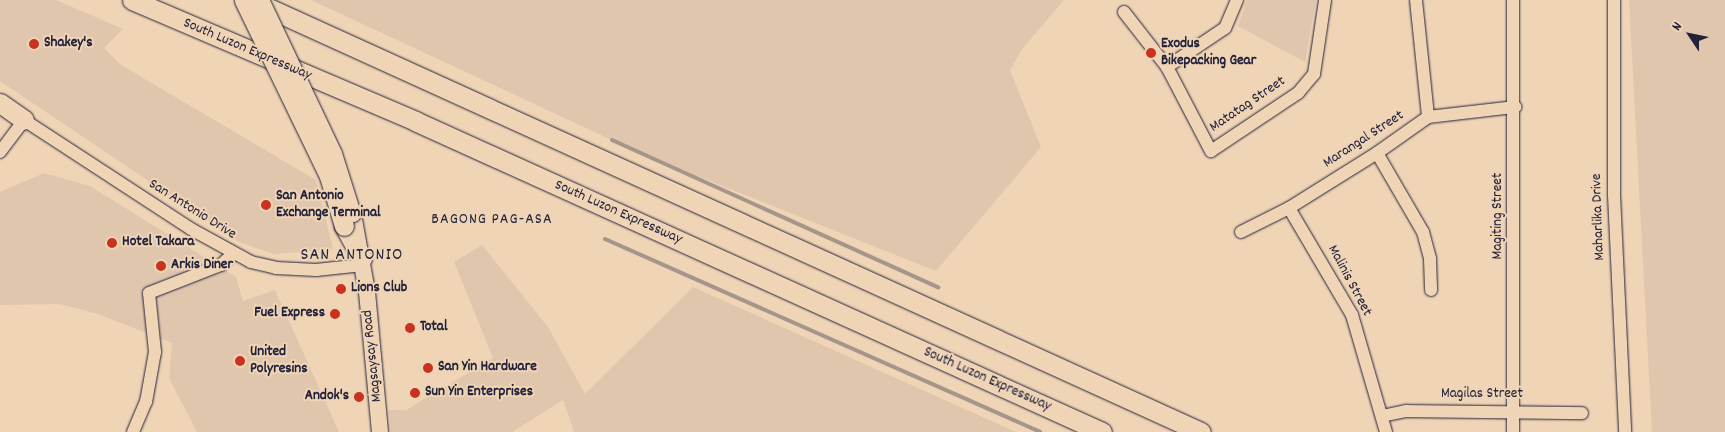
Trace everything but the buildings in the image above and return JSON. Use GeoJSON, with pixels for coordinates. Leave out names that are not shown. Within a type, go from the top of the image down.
{"type":"FeatureCollection","features":[{"type":"Feature","properties":{"kind":"highway","name":"South Luzon Expressway"},"geometry":{"type":"LineString","coordinates":[[132,0],[415,121],[1102,432]]}},
{"type":"Feature","properties":{"kind":"highway"},"geometry":{"type":"LineString","coordinates":[[244,0],[349,220],[362,262]]}},
{"type":"Feature","properties":{"kind":"highway"},"geometry":{"type":"LineString","coordinates":[[250,0],[1201,432]]}},
{"type":"Feature","properties":{"kind":"highway"},"geometry":{"type":"LineString","coordinates":[[1,104],[24,120]]}},
{"type":"Feature","properties":{"kind":"main road"},"geometry":{"type":"LineString","coordinates":[[261,0],[334,154],[349,220]]}},
{"type":"Feature","properties":{"kind":"main road","name":"Magsaysay Road"},"geometry":{"type":"LineString","coordinates":[[362,262],[380,432]]}},
{"type":"Feature","properties":{"kind":"street"},"geometry":{"type":"LineString","coordinates":[[1124,12],[1167,67],[1225,28],[1237,0]]}},
{"type":"Feature","properties":{"kind":"street","name":"Matatag Street"},"geometry":{"type":"LineString","coordinates":[[1167,67],[1211,150],[1298,93],[1314,74],[1325,0]]}},
{"type":"Feature","properties":{"kind":"street"},"geometry":{"type":"LineString","coordinates":[[1416,0],[1428,117]]}},
{"type":"Feature","properties":{"kind":"street","name":"Magiting Street"},"geometry":{"type":"LineString","coordinates":[[1513,0],[1515,107],[1513,432]]}},
{"type":"Feature","properties":{"kind":"street","name":"Maharlika Drive"},"geometry":{"type":"LineString","coordinates":[[1614,0],[1614,195],[1625,432]]}},
{"type":"Feature","properties":{"kind":"street","name":"Marangal Street"},"geometry":{"type":"LineString","coordinates":[[1241,232],[1289,208],[1378,153],[1428,117],[1515,107]]}},
{"type":"Feature","properties":{"kind":"street"},"geometry":{"type":"LineString","coordinates":[[0,152],[24,120]]}},
{"type":"Feature","properties":{"kind":"street","name":"San Antonio Drive"},"geometry":{"type":"LineString","coordinates":[[24,120],[77,157],[232,254],[276,268],[316,270],[362,262]]}},
{"type":"Feature","properties":{"kind":"street"},"geometry":{"type":"LineString","coordinates":[[1378,153],[1423,232],[1430,259],[1431,290]]}},
{"type":"Feature","properties":{"kind":"street","name":"Malinis Street"},"geometry":{"type":"LineString","coordinates":[[1289,208],[1352,315],[1386,432]]}},
{"type":"Feature","properties":{"kind":"street"},"geometry":{"type":"LineString","coordinates":[[133,432],[146,402],[155,352],[149,293],[221,265],[232,254]]}},
{"type":"Feature","properties":{"kind":"street","name":"Magilas Street"},"geometry":{"type":"LineString","coordinates":[[1382,416],[1406,411],[1582,413]]}},
{"type":"Feature","properties":{"kind":"shaded area"},"geometry":{"type":"Polygon","coordinates":[[[0,0],[56,0],[123,29],[104,48],[121,65],[316,180],[333,249],[274,254],[239,242],[0,81],[0,0]]]}},
{"type":"Feature","properties":{"kind":"shaded area"},"geometry":{"type":"Polygon","coordinates":[[[311,0],[1064,0],[1023,48],[1010,70],[1041,147],[936,271],[642,154],[311,0]]]}},
{"type":"Feature","properties":{"kind":"shaded area"},"geometry":{"type":"Polygon","coordinates":[[[1247,0],[1316,0],[1305,62],[1238,26],[1247,0]]]}},
{"type":"Feature","properties":{"kind":"shaded area"},"geometry":{"type":"Polygon","coordinates":[[[1629,0],[1725,0],[1725,432],[1652,432],[1629,0]]]}},
{"type":"Feature","properties":{"kind":"shaded area"},"geometry":{"type":"Polygon","coordinates":[[[44,173],[90,186],[236,277],[243,301],[275,290],[339,432],[197,432],[169,378],[172,343],[98,314],[60,304],[0,305],[0,192],[44,173]]]}},
{"type":"Feature","properties":{"kind":"shaded area"},"geometry":{"type":"Polygon","coordinates":[[[482,245],[548,327],[585,394],[693,287],[1016,432],[574,432],[563,400],[512,432],[391,432],[389,410],[406,410],[493,358],[454,262],[482,245]]]}},
{"type":"Feature","properties":{"kind":"waterway"},"geometry":{"type":"LineString","coordinates":[[612,140],[938,287]]}},
{"type":"Feature","properties":{"kind":"waterway"},"geometry":{"type":"LineString","coordinates":[[605,239],[1040,432]]}},
{"type":"Feature","properties":{"kind":"place","name":"Shakey's"},"geometry":{"type":"Point","coordinates":[34,44]}},
{"type":"Feature","properties":{"kind":"place","name":"Exodus Bikepacking Gear"},"geometry":{"type":"Point","coordinates":[1151,53]}},
{"type":"Feature","properties":{"kind":"place","name":"San Antonio Exchange Terminal"},"geometry":{"type":"Point","coordinates":[266,205]}},
{"type":"Feature","properties":{"kind":"place","name":"Hotel Takara"},"geometry":{"type":"Point","coordinates":[112,243]}},
{"type":"Feature","properties":{"kind":"place","name":"Arkis Diner"},"geometry":{"type":"Point","coordinates":[161,266]}},
{"type":"Feature","properties":{"kind":"place","name":"Lions Club"},"geometry":{"type":"Point","coordinates":[341,289]}},
{"type":"Feature","properties":{"kind":"place","name":"Fuel Express"},"geometry":{"type":"Point","coordinates":[335,314]}},
{"type":"Feature","properties":{"kind":"place","name":"Total"},"geometry":{"type":"Point","coordinates":[410,328]}},
{"type":"Feature","properties":{"kind":"place","name":"United Polyresins"},"geometry":{"type":"Point","coordinates":[240,361]}},
{"type":"Feature","properties":{"kind":"place","name":"San Yin Hardware"},"geometry":{"type":"Point","coordinates":[428,368]}},
{"type":"Feature","properties":{"kind":"place","name":"Sun Yin Enterprises"},"geometry":{"type":"Point","coordinates":[415,393]}},
{"type":"Feature","properties":{"kind":"place","name":"Andok's"},"geometry":{"type":"Point","coordinates":[359,397]}},
{"type":"Feature","properties":{"kind":"district","name":"BAGONG PAG-ASA"},"geometry":{"type":"Point","coordinates":[492,220]}},
{"type":"Feature","properties":{"kind":"district","name":"SAN ANTONIO"},"geometry":{"type":"Point","coordinates":[352,256]}}]}
